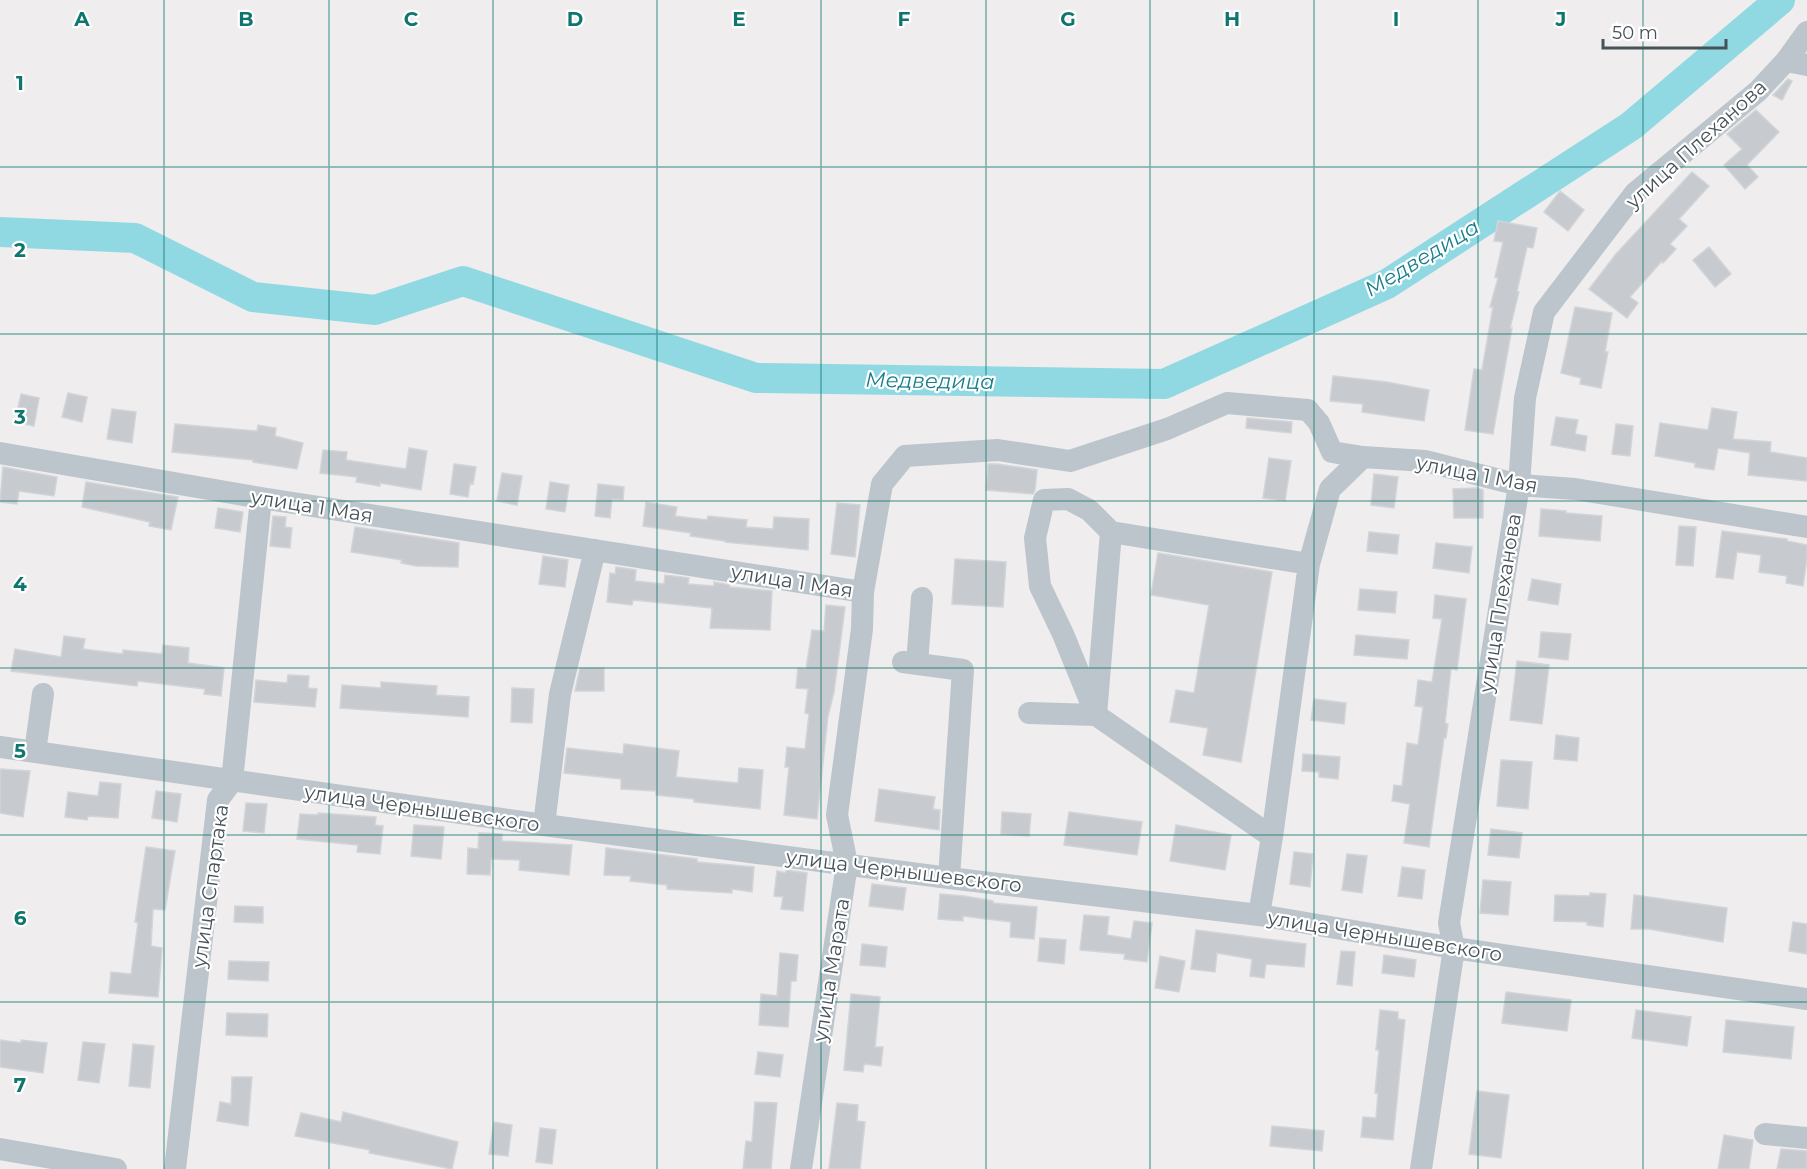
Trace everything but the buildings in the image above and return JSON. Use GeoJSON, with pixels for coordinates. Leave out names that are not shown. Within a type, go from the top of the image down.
{"type":"FeatureCollection","features":[{"type":"Feature","properties":{"kind":"street","name":"улица Плеханова"},"geometry":{"type":"LineString","coordinates":[[1421,1169],[1454,948],[1449,923],[1519,485],[1525,398],[1544,312],[1635,193],[1796,63],[1807,32]]}},
{"type":"Feature","properties":{"kind":"street","name":"улица 1 Мая"},"geometry":{"type":"LineString","coordinates":[[0,453],[261,498],[863,592],[882,484],[905,456],[998,450],[1070,461],[1167,429],[1227,403],[1308,410],[1319,423],[1332,452],[1363,457],[1425,461],[1519,485],[1575,489],[1807,527]]}},
{"type":"Feature","properties":{"kind":"street"},"geometry":{"type":"LineString","coordinates":[[1259,915],[1272,837],[1309,564],[1329,489],[1363,457]]}},
{"type":"Feature","properties":{"kind":"street","name":"улица Спартака"},"geometry":{"type":"LineString","coordinates":[[175,1169],[218,800],[232,781],[261,498]]}},
{"type":"Feature","properties":{"kind":"street"},"geometry":{"type":"LineString","coordinates":[[1096,715],[1063,634],[1040,586],[1035,538],[1044,500],[1068,499],[1089,510],[1112,531],[1309,564]]}},
{"type":"Feature","properties":{"kind":"street"},"geometry":{"type":"LineString","coordinates":[[1096,715],[1112,531]]}},
{"type":"Feature","properties":{"kind":"street"},"geometry":{"type":"LineString","coordinates":[[544,825],[560,694],[595,550]]}},
{"type":"Feature","properties":{"kind":"street","name":"улица Марата"},"geometry":{"type":"LineString","coordinates":[[801,1169],[847,864],[837,815],[862,629],[863,592]]}},
{"type":"Feature","properties":{"kind":"street"},"geometry":{"type":"LineString","coordinates":[[922,598],[910,663],[963,670],[949,878]]}},
{"type":"Feature","properties":{"kind":"street"},"geometry":{"type":"LineString","coordinates":[[35,752],[43,694]]}},
{"type":"Feature","properties":{"kind":"street"},"geometry":{"type":"LineString","coordinates":[[1029,713],[1096,715],[1272,837]]}},
{"type":"Feature","properties":{"kind":"street","name":"улица Чернышевского"},"geometry":{"type":"LineString","coordinates":[[0,747],[544,825],[949,878],[1259,915],[1454,948],[1807,999]]}},
{"type":"Feature","properties":{"kind":"street"},"geometry":{"type":"LineString","coordinates":[[1765,1134],[1807,1138]]}},
{"type":"Feature","properties":{"kind":"street"},"geometry":{"type":"LineString","coordinates":[[0,1149],[116,1169]]}},
{"type":"Feature","properties":{"kind":"waterway","name":"Медведица"},"geometry":{"type":"LineString","coordinates":[[0,232],[135,238],[253,297],[375,310],[463,281],[756,378],[1164,384],[1387,284],[1631,126],[1780,0]]}}]}
